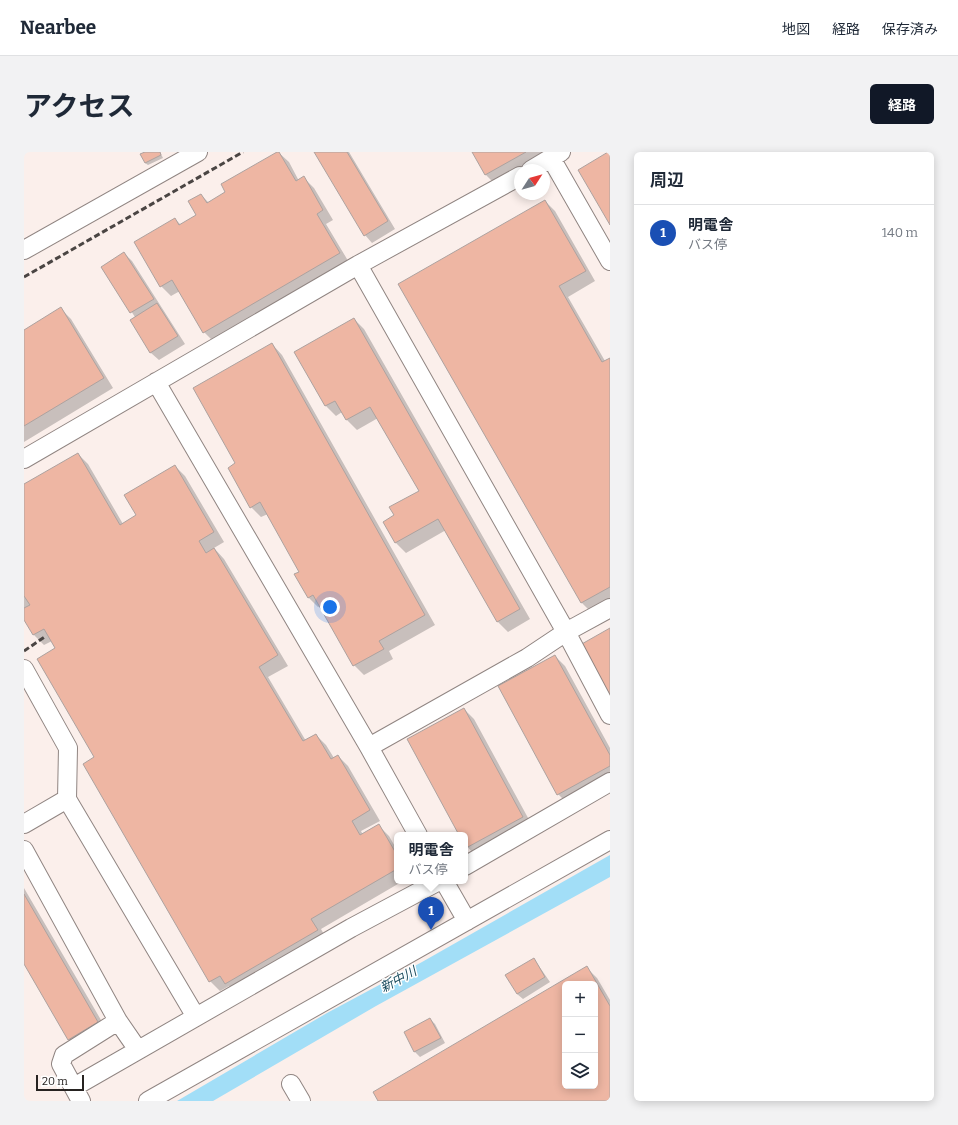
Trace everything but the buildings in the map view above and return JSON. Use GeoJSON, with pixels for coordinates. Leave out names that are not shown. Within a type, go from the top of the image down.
{"type":"FeatureCollection","features":[{"type":"Feature","properties":{"kind":"street"},"geometry":{"type":"LineString","coordinates":[[24,250],[198,152]]}},
{"type":"Feature","properties":{"kind":"street"},"geometry":{"type":"LineString","coordinates":[[540,164],[556,155],[610,261]]}},
{"type":"Feature","properties":{"kind":"street"},"geometry":{"type":"LineString","coordinates":[[24,458],[358,265],[514,179]]}},
{"type":"Feature","properties":{"kind":"street"},"geometry":{"type":"LineString","coordinates":[[358,265],[566,632],[610,715]]}},
{"type":"Feature","properties":{"kind":"street"},"geometry":{"type":"LineString","coordinates":[[156,382],[369,747],[416,832]]}},
{"type":"Feature","properties":{"kind":"street"},"geometry":{"type":"LineString","coordinates":[[369,747],[527,658],[566,632],[610,608]]}},
{"type":"Feature","properties":{"kind":"street"},"geometry":{"type":"LineString","coordinates":[[24,669],[68,748],[67,799],[196,1017]]}},
{"type":"Feature","properties":{"kind":"street"},"geometry":{"type":"LineString","coordinates":[[468,864],[610,782]]}},
{"type":"Feature","properties":{"kind":"street"},"geometry":{"type":"LineString","coordinates":[[24,824],[67,799]]}},
{"type":"Feature","properties":{"kind":"street"},"geometry":{"type":"LineString","coordinates":[[148,1101],[610,840]]}},
{"type":"Feature","properties":{"kind":"street"},"geometry":{"type":"LineString","coordinates":[[24,850],[118,1021],[138,1050]]}},
{"type":"Feature","properties":{"kind":"street"},"geometry":{"type":"LineString","coordinates":[[118,1021],[64,1055],[61,1064],[77,1094],[138,1050],[351,928],[433,884]]}},
{"type":"Feature","properties":{"kind":"street"},"geometry":{"type":"LineString","coordinates":[[446,884],[467,921]]}},
{"type":"Feature","properties":{"kind":"street"},"geometry":{"type":"LineString","coordinates":[[291,1084],[301,1101]]}},
{"type":"Feature","properties":{"kind":"water","name":"新中川"},"geometry":{"type":"Polygon","coordinates":[[[610,855],[610,877],[376,1006],[213,1101],[177,1101],[327,1013],[422,962],[610,855]]]}},
{"type":"Feature","properties":{"kind":"railway"},"geometry":{"type":"LineString","coordinates":[[24,277],[243,152]]}},
{"type":"Feature","properties":{"kind":"railway"},"geometry":{"type":"LineString","coordinates":[[24,651],[46,636]]}},
{"type":"Feature","properties":{"kind":"place","name":"明電舎"},"geometry":{"type":"Point","coordinates":[431,930]}}]}
